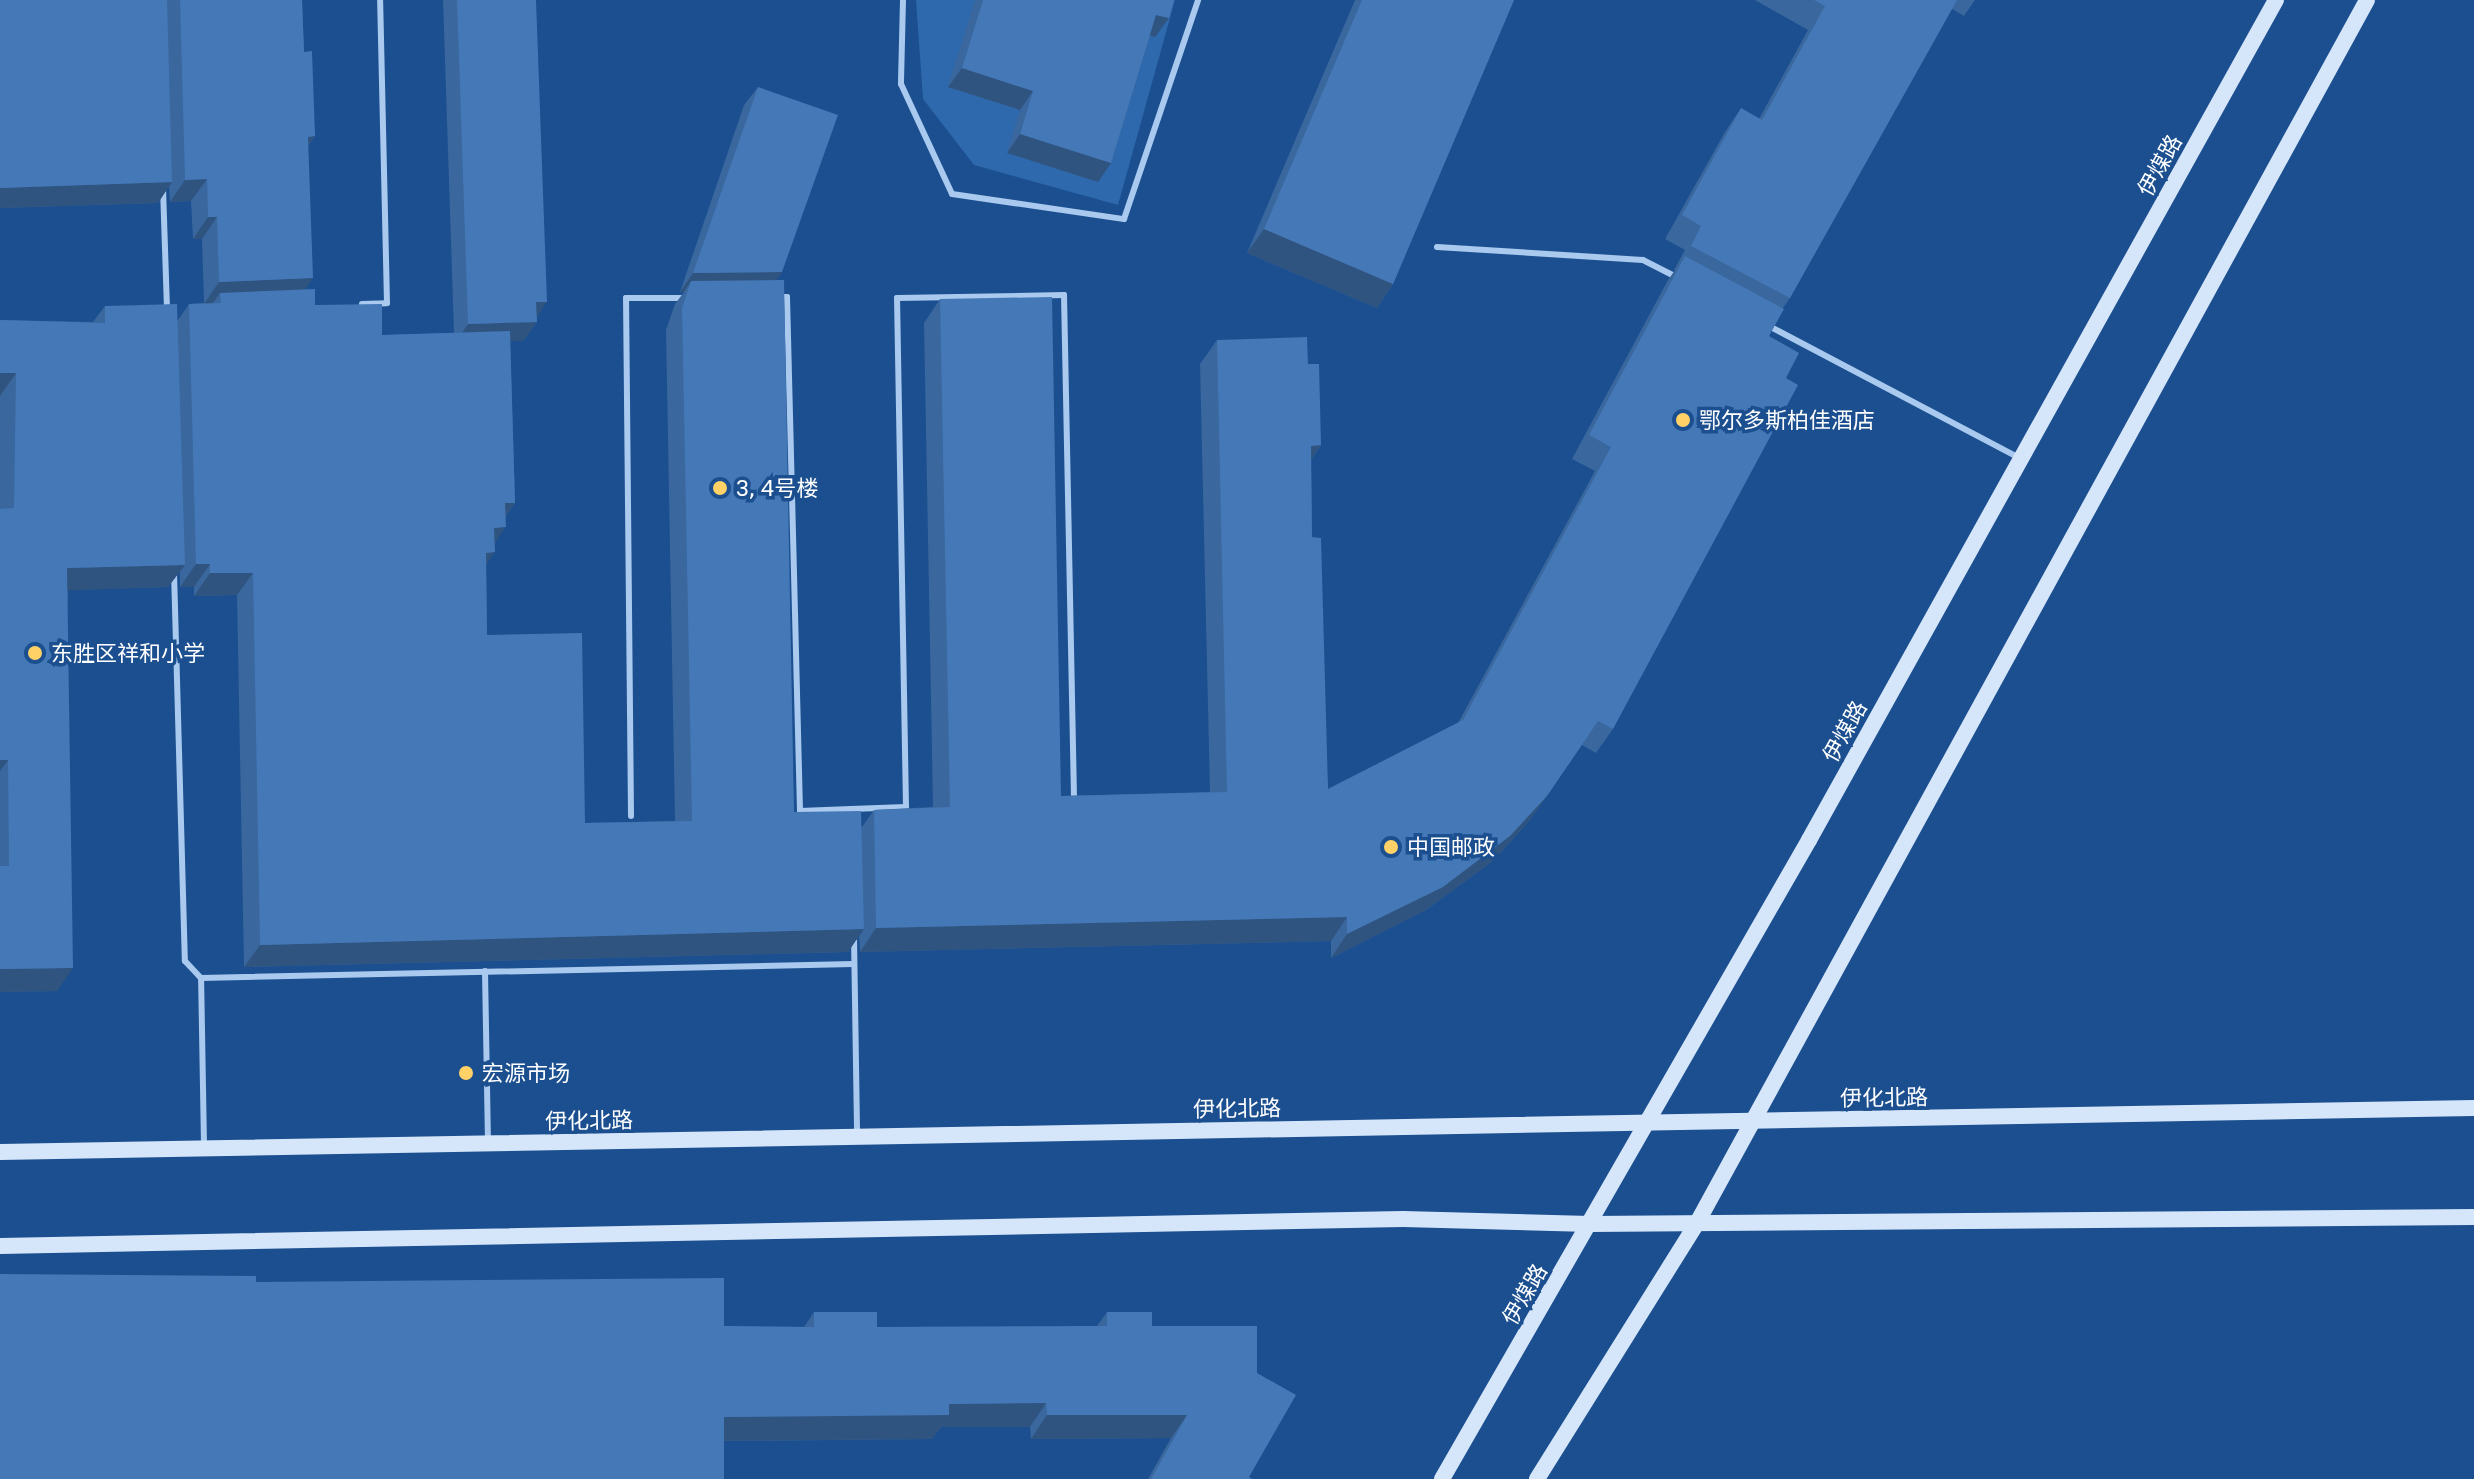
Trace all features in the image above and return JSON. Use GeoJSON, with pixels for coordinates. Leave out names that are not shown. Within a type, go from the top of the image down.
{"type":"FeatureCollection","features":[{"type":"Feature","properties":{"kind":"street","name":"伊煤路"},"geometry":{"type":"LineString","coordinates":[[1442,1479],[1590,1224],[2276,0]]}},
{"type":"Feature","properties":{"kind":"street"},"geometry":{"type":"LineString","coordinates":[[1537,1479],[1697,1223],[2367,0]]}},
{"type":"Feature","properties":{"kind":"street","name":"伊化北路"},"geometry":{"type":"LineString","coordinates":[[0,1152],[2474,1108]]}},
{"type":"Feature","properties":{"kind":"street"},"geometry":{"type":"LineString","coordinates":[[0,1246],[1403,1219],[1590,1224],[2474,1217]]}},
{"type":"Feature","properties":{"kind":"lane"},"geometry":{"type":"LineString","coordinates":[[355,305],[387,303],[380,0]]}},
{"type":"Feature","properties":{"kind":"lane"},"geometry":{"type":"LineString","coordinates":[[903,0],[901,84],[952,194],[1124,219],[1198,0]]}},
{"type":"Feature","properties":{"kind":"lane"},"geometry":{"type":"LineString","coordinates":[[163,171],[167,327]]}},
{"type":"Feature","properties":{"kind":"lane"},"geometry":{"type":"LineString","coordinates":[[1437,247],[1643,260],[1685,282]]}},
{"type":"Feature","properties":{"kind":"lane"},"geometry":{"type":"LineString","coordinates":[[773,297],[787,297],[800,811],[906,807],[897,298],[1064,295],[1074,799]]}},
{"type":"Feature","properties":{"kind":"lane"},"geometry":{"type":"LineString","coordinates":[[631,816],[626,298],[699,298]]}},
{"type":"Feature","properties":{"kind":"lane"},"geometry":{"type":"LineString","coordinates":[[167,311],[182,311]]}},
{"type":"Feature","properties":{"kind":"lane"},"geometry":{"type":"LineString","coordinates":[[1755,319],[2021,459]]}},
{"type":"Feature","properties":{"kind":"lane"},"geometry":{"type":"LineString","coordinates":[[174,565],[185,961],[201,978],[204,1148]]}},
{"type":"Feature","properties":{"kind":"lane"},"geometry":{"type":"LineString","coordinates":[[851,809],[852,824]]}},
{"type":"Feature","properties":{"kind":"lane"},"geometry":{"type":"LineString","coordinates":[[853,933],[857,1137]]}},
{"type":"Feature","properties":{"kind":"lane"},"geometry":{"type":"LineString","coordinates":[[201,978],[854,964]]}},
{"type":"Feature","properties":{"kind":"lane"},"geometry":{"type":"LineString","coordinates":[[485,971],[488,1144]]}},
{"type":"Feature","properties":{"kind":"shaded area"},"geometry":{"type":"Polygon","coordinates":[[[916,0],[1175,0],[1118,205],[974,165],[923,99],[916,0]]]}},
{"type":"Feature","properties":{"kind":"building"},"geometry":{"type":"Polygon","coordinates":[[[0,0],[167,0],[172,182],[0,188],[0,0]]]}},
{"type":"Feature","properties":{"kind":"building"},"geometry":{"type":"Polygon","coordinates":[[[180,0],[302,0],[304,52],[312,51],[315,136],[308,137],[313,278],[219,282],[217,217],[208,217],[207,179],[185,180],[180,0]]]}},
{"type":"Feature","properties":{"kind":"building"},"geometry":{"type":"Polygon","coordinates":[[[457,0],[536,0],[547,302],[536,302],[537,322],[468,324],[457,0]]]}},
{"type":"Feature","properties":{"kind":"building"},"geometry":{"type":"Polygon","coordinates":[[[983,0],[1174,0],[1169,18],[1156,15],[1111,163],[1020,134],[1033,91],[962,68],[983,0]]]}},
{"type":"Feature","properties":{"kind":"building"},"geometry":{"type":"Polygon","coordinates":[[[1362,0],[1514,0],[1393,284],[1264,229],[1362,0]]]}},
{"type":"Feature","properties":{"kind":"building"},"geometry":{"type":"Polygon","coordinates":[[[1814,0],[1957,0],[1790,298],[1691,246],[1701,226],[1682,215],[1741,108],[1762,120],[1825,6],[1814,0]]]}},
{"type":"Feature","properties":{"kind":"building"},"geometry":{"type":"Polygon","coordinates":[[[758,87],[838,115],[782,272],[693,273],[758,87]]]}},
{"type":"Feature","properties":{"kind":"building"},"geometry":{"type":"Polygon","coordinates":[[[1685,256],[1784,309],[1769,336],[1799,353],[1786,378],[1798,385],[1613,729],[1598,721],[1547,796],[1510,836],[1443,887],[1347,934],[1347,917],[876,928],[874,810],[950,807],[940,299],[1052,297],[1061,796],[1227,792],[1217,340],[1307,337],[1308,364],[1319,364],[1321,445],[1311,446],[1312,537],[1321,538],[1328,789],[1463,720],[1611,447],[1589,435],[1685,256]]]}},
{"type":"Feature","properties":{"kind":"building"},"geometry":{"type":"Polygon","coordinates":[[[784,280],[794,812],[861,811],[864,929],[260,945],[253,573],[210,573],[210,564],[196,564],[189,304],[221,303],[220,293],[315,289],[315,305],[382,304],[382,335],[510,331],[515,503],[505,503],[506,527],[494,528],[495,552],[486,553],[487,635],[582,633],[585,823],[692,821],[682,308],[691,281],[784,280]]]}},
{"type":"Feature","properties":{"kind":"building"},"geometry":{"type":"Polygon","coordinates":[[[177,304],[185,565],[67,568],[73,968],[0,969],[0,866],[9,866],[8,760],[0,760],[0,509],[14,508],[16,373],[0,373],[0,320],[105,323],[105,306],[177,304]]]}},
{"type":"Feature","properties":{"kind":"building"},"geometry":{"type":"Polygon","coordinates":[[[0,1274],[256,1276],[256,1282],[724,1278],[724,1326],[814,1327],[814,1312],[877,1312],[877,1327],[1107,1326],[1107,1312],[1152,1312],[1152,1326],[1257,1326],[1257,1373],[1296,1395],[1249,1477],[1252,1479],[1151,1479],[1187,1415],[1047,1415],[1046,1403],[949,1404],[949,1415],[724,1417],[724,1479],[0,1479],[0,1274]]]}},
{"type":"Feature","properties":{"kind":"place","name":"鄂尔多斯柏佳酒店"},"geometry":{"type":"Point","coordinates":[1683,420]}},
{"type":"Feature","properties":{"kind":"place","name":"3, 4号楼"},"geometry":{"type":"Point","coordinates":[720,488]}},
{"type":"Feature","properties":{"kind":"place","name":"东胜区祥和小学"},"geometry":{"type":"Point","coordinates":[35,653]}},
{"type":"Feature","properties":{"kind":"place","name":"中国邮政"},"geometry":{"type":"Point","coordinates":[1391,847]}},
{"type":"Feature","properties":{"kind":"place","name":"宏源市场"},"geometry":{"type":"Point","coordinates":[466,1073]}}]}
